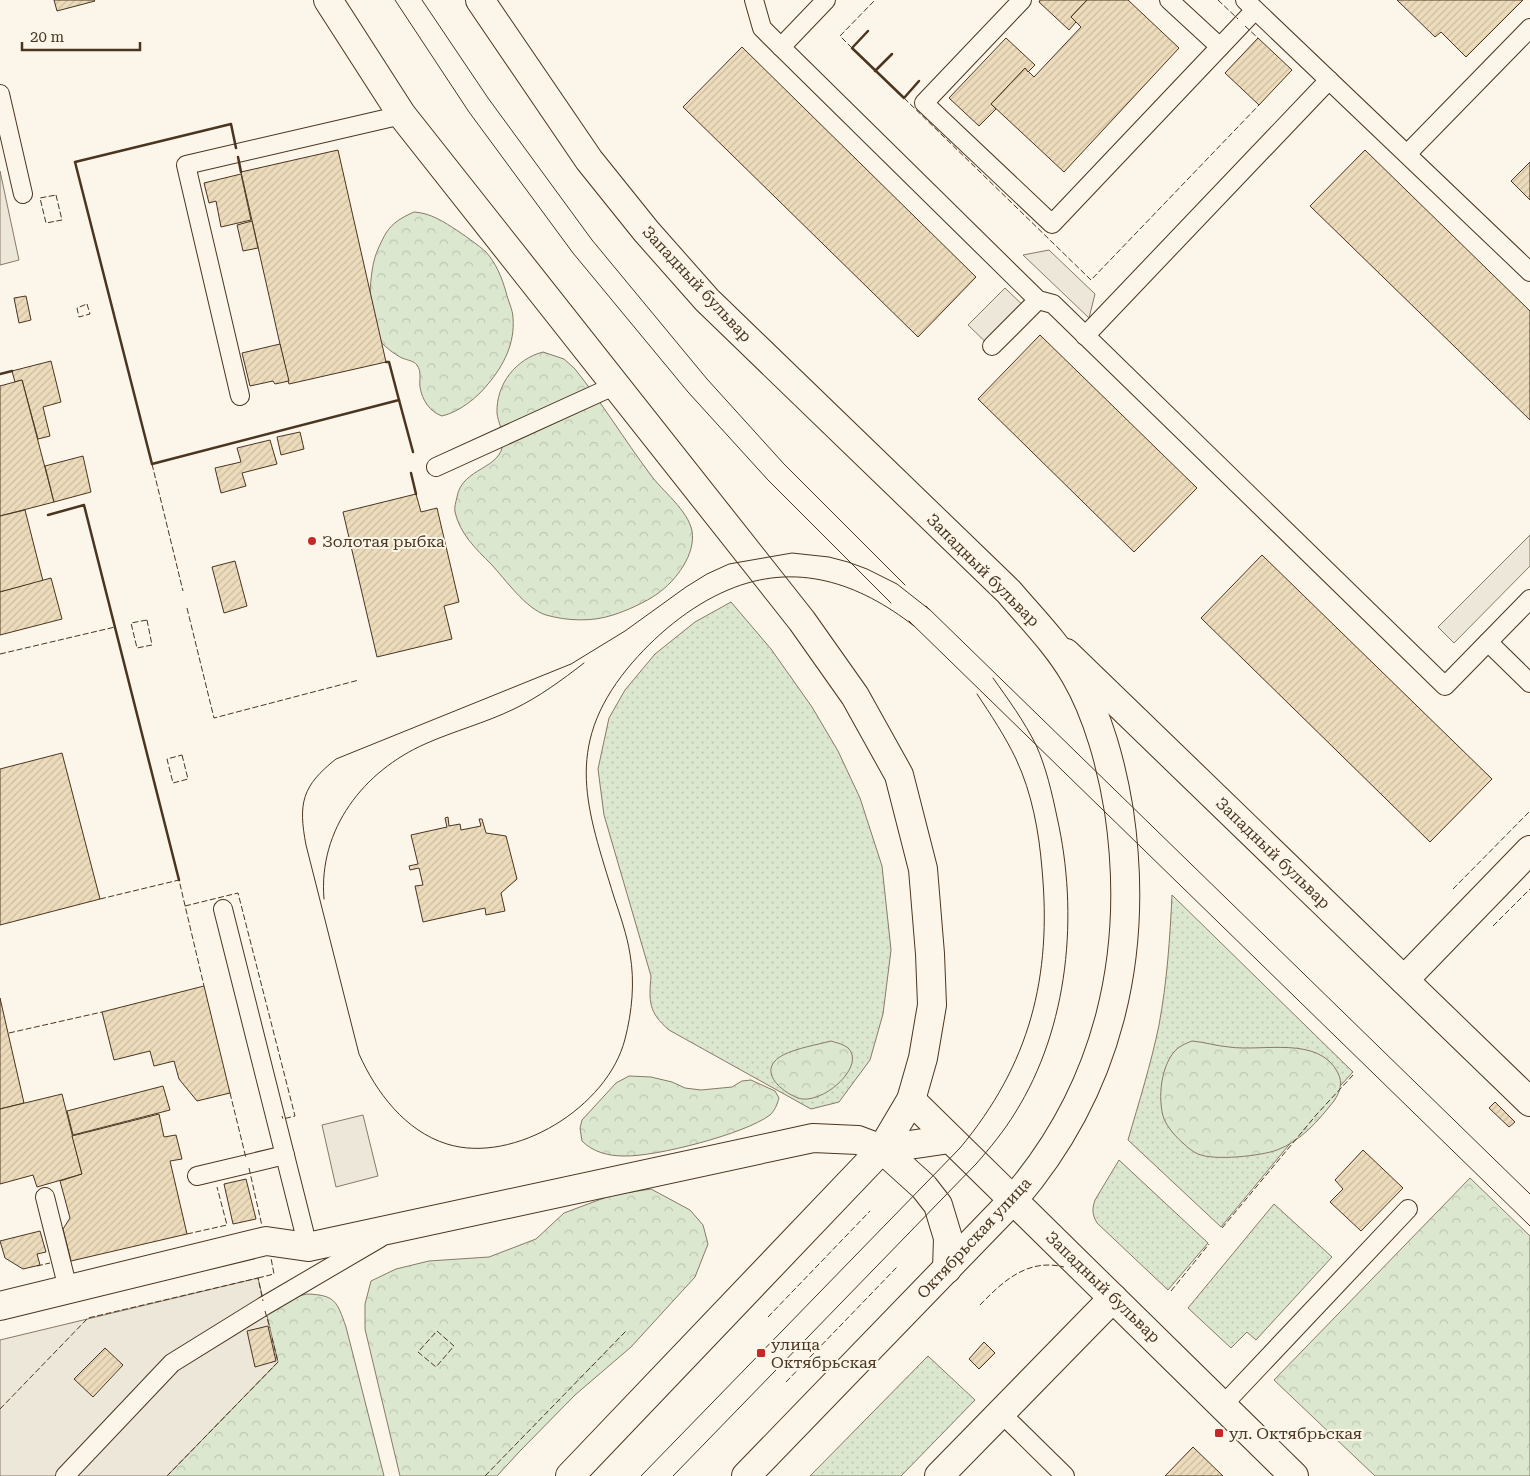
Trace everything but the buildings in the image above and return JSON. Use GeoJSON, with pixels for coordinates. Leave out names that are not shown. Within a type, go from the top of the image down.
{"type":"FeatureCollection","features":[{"type":"Feature","properties":{"kind":"main road"},"geometry":{"type":"LineString","coordinates":[[328,0],[402,115],[802,621],[854,696],[899,775],[923,869],[932,1005],[922,1058],[911,1100],[882,1149],[570,1476]]}},
{"type":"Feature","properties":{"kind":"main road","name":"Западный бульвар"},"geometry":{"type":"LineString","coordinates":[[480,0],[589,160],[646,231],[707,300],[1008,592],[1050,638],[1530,1102]]}},
{"type":"Feature","properties":{"kind":"main road","name":"Октябрьская улица"},"geometry":{"type":"LineString","coordinates":[[746,1476],[1026,1185],[1057,1140],[1086,1088],[1105,1037],[1116,992],[1124,936],[1126,880],[1121,828],[1115,790],[1104,746],[1091,709],[1076,676],[1050,638]]}},
{"type":"Feature","properties":{"kind":"main road"},"geometry":{"type":"LineString","coordinates":[[1404,980],[1530,850]]}},
{"type":"Feature","properties":{"kind":"main road","name":"Западный бульвар"},"geometry":{"type":"LineString","coordinates":[[911,1100],[1294,1476]]}},
{"type":"Feature","properties":{"kind":"main road"},"geometry":{"type":"LineString","coordinates":[[0,1306],[266,1241],[308,1247],[812,1138],[858,1140],[882,1149],[924,1187],[938,1205],[948,1238],[946,1269]]}},
{"type":"Feature","properties":{"kind":"main road"},"geometry":{"type":"LineString","coordinates":[[882,1149],[950,1139]]}},
{"type":"Feature","properties":{"kind":"main road"},"geometry":{"type":"LineString","coordinates":[[939,1476],[1113,1298]]}},
{"type":"Feature","properties":{"kind":"lane"},"geometry":{"type":"LineString","coordinates":[[754,0],[762,28],[781,47],[1038,300],[1054,304],[1445,686],[1530,599]]}},
{"type":"Feature","properties":{"kind":"lane"},"geometry":{"type":"LineString","coordinates":[[781,47],[826,0]]}},
{"type":"Feature","properties":{"kind":"lane"},"geometry":{"type":"LineString","coordinates":[[1022,0],[924,104],[1052,224],[1220,47],[1250,5],[1530,272]]}},
{"type":"Feature","properties":{"kind":"lane"},"geometry":{"type":"LineString","coordinates":[[1169,0],[1220,47]]}},
{"type":"Feature","properties":{"kind":"lane"},"geometry":{"type":"LineString","coordinates":[[1407,154],[1530,28]]}},
{"type":"Feature","properties":{"kind":"lane"},"geometry":{"type":"LineString","coordinates":[[1085,336],[1329,80]]}},
{"type":"Feature","properties":{"kind":"lane"},"geometry":{"type":"LineString","coordinates":[[0,94],[23,194]]}},
{"type":"Feature","properties":{"kind":"lane"},"geometry":{"type":"LineString","coordinates":[[240,396],[186,164],[402,115]]}},
{"type":"Feature","properties":{"kind":"lane"},"geometry":{"type":"LineString","coordinates":[[992,346],[1038,300]]}},
{"type":"Feature","properties":{"kind":"lane"},"geometry":{"type":"LineString","coordinates":[[436,467],[616,385]]}},
{"type":"Feature","properties":{"kind":"lane"},"geometry":{"type":"LineString","coordinates":[[1488,642],[1530,683]]}},
{"type":"Feature","properties":{"kind":"lane"},"geometry":{"type":"LineString","coordinates":[[223,910],[308,1247]]}},
{"type":"Feature","properties":{"kind":"lane"},"geometry":{"type":"LineString","coordinates":[[197,1176],[284,1155]]}},
{"type":"Feature","properties":{"kind":"lane"},"geometry":{"type":"LineString","coordinates":[[45,1197],[68,1289]]}},
{"type":"Feature","properties":{"kind":"lane"},"geometry":{"type":"LineString","coordinates":[[1222,1406],[1408,1209]]}},
{"type":"Feature","properties":{"kind":"lane"},"geometry":{"type":"LineString","coordinates":[[65,1476],[172,1363],[264,1306],[398,1228]]}},
{"type":"Feature","properties":{"kind":"lane"},"geometry":{"type":"LineString","coordinates":[[1001,1413],[1064,1476]]}},
{"type":"Feature","properties":{"kind":"green space"},"geometry":{"type":"Polygon","coordinates":[[[414,212],[426,214],[442,221],[486,252],[501,276],[513,315],[510,345],[494,377],[467,404],[442,416],[434,412],[425,401],[421,392],[420,373],[417,365],[389,350],[382,343],[374,333],[370,318],[371,277],[378,250],[386,233],[392,226],[414,212]]]}},
{"type":"Feature","properties":{"kind":"green space"},"geometry":{"type":"Polygon","coordinates":[[[543,352],[564,359],[575,369],[650,474],[680,508],[690,523],[692,531],[691,549],[688,558],[664,589],[636,606],[605,617],[588,620],[562,619],[538,612],[516,593],[469,541],[457,520],[455,512],[455,504],[460,487],[473,474],[496,458],[501,451],[503,438],[497,413],[500,392],[504,383],[524,360],[543,352]]]}},
{"type":"Feature","properties":{"kind":"green space"},"geometry":{"type":"Polygon","coordinates":[[[731,602],[771,649],[812,707],[838,751],[860,798],[882,866],[891,950],[883,1014],[870,1060],[839,1102],[811,1109],[669,1030],[657,1017],[651,1006],[651,976],[604,815],[598,769],[609,718],[625,690],[655,654],[695,622],[731,602]]]}},
{"type":"Feature","properties":{"kind":"green space"},"geometry":{"type":"Polygon","coordinates":[[[1172,895],[1353,1072],[1317,1111],[1221,1227],[1128,1140],[1149,1069],[1159,1025],[1168,960],[1172,895]]]}},
{"type":"Feature","properties":{"kind":"green space"},"geometry":{"type":"Polygon","coordinates":[[[831,1041],[847,1047],[852,1057],[851,1066],[846,1075],[828,1091],[807,1099],[798,1098],[784,1090],[774,1080],[771,1067],[783,1055],[831,1041]]]}},
{"type":"Feature","properties":{"kind":"green space"},"geometry":{"type":"Polygon","coordinates":[[[1192,1041],[1242,1048],[1304,1049],[1318,1054],[1329,1061],[1338,1073],[1341,1084],[1339,1091],[1334,1101],[1315,1123],[1286,1146],[1270,1152],[1238,1157],[1215,1157],[1198,1154],[1186,1146],[1170,1129],[1164,1119],[1161,1101],[1164,1071],[1172,1054],[1178,1048],[1192,1041]]]}},
{"type":"Feature","properties":{"kind":"green space"},"geometry":{"type":"Polygon","coordinates":[[[629,1076],[651,1077],[672,1082],[685,1088],[701,1090],[732,1087],[742,1081],[751,1080],[775,1091],[779,1098],[776,1107],[770,1115],[741,1130],[721,1137],[656,1153],[624,1156],[596,1151],[582,1141],[580,1128],[582,1120],[616,1083],[629,1076]]]}},
{"type":"Feature","properties":{"kind":"green space"},"geometry":{"type":"Polygon","coordinates":[[[1119,1160],[1208,1243],[1168,1290],[1097,1223],[1094,1217],[1095,1200],[1119,1160]]]}},
{"type":"Feature","properties":{"kind":"green space"},"geometry":{"type":"Polygon","coordinates":[[[1470,1178],[1530,1236],[1530,1476],[1375,1476],[1274,1380],[1470,1178]]]}},
{"type":"Feature","properties":{"kind":"green space"},"geometry":{"type":"Polygon","coordinates":[[[651,1189],[690,1210],[703,1225],[708,1244],[695,1277],[631,1347],[575,1395],[497,1476],[400,1476],[365,1329],[365,1304],[371,1281],[396,1269],[429,1261],[489,1257],[536,1239],[564,1213],[612,1195],[651,1189]]]}},
{"type":"Feature","properties":{"kind":"green space"},"geometry":{"type":"Polygon","coordinates":[[[1274,1204],[1332,1257],[1256,1340],[1247,1332],[1231,1348],[1188,1308],[1274,1204]]]}},
{"type":"Feature","properties":{"kind":"green space"},"geometry":{"type":"Polygon","coordinates":[[[307,1294],[329,1298],[334,1301],[340,1311],[346,1327],[384,1476],[110,1476],[210,1354],[291,1298],[307,1294]]]}},
{"type":"Feature","properties":{"kind":"green space"},"geometry":{"type":"Polygon","coordinates":[[[928,1356],[975,1400],[901,1476],[810,1476],[928,1356]]]}},
{"type":"Feature","properties":{"kind":"shaded area"},"geometry":{"type":"Polygon","coordinates":[[[0,171],[19,260],[0,265],[0,171]]]}},
{"type":"Feature","properties":{"kind":"shaded area"},"geometry":{"type":"Polygon","coordinates":[[[1049,250],[1095,294],[1089,318],[1023,255],[1049,250]]]}},
{"type":"Feature","properties":{"kind":"shaded area"},"geometry":{"type":"Polygon","coordinates":[[[1005,288],[1034,316],[997,353],[968,325],[1005,288]]]}},
{"type":"Feature","properties":{"kind":"shaded area"},"geometry":{"type":"Polygon","coordinates":[[[1530,535],[1530,566],[1454,643],[1438,627],[1530,535]]]}},
{"type":"Feature","properties":{"kind":"shaded area"},"geometry":{"type":"Polygon","coordinates":[[[363,1115],[378,1176],[336,1187],[322,1125],[363,1115]]]}},
{"type":"Feature","properties":{"kind":"shaded area"},"geometry":{"type":"Polygon","coordinates":[[[258,1278],[278,1362],[167,1476],[0,1476],[0,1340],[258,1278]]]}},
{"type":"Feature","properties":{"kind":"tram line"},"geometry":{"type":"LineString","coordinates":[[395,0],[469,112],[573,253],[688,392],[768,480],[891,603]]}},
{"type":"Feature","properties":{"kind":"tram line"},"geometry":{"type":"LineString","coordinates":[[422,0],[488,98],[592,240],[707,379],[784,464],[905,585]]}},
{"type":"Feature","properties":{"kind":"tram line"},"geometry":{"type":"LineString","coordinates":[[914,626],[871,598],[849,588],[826,581],[802,577],[778,577],[753,581],[728,590],[700,604],[673,623],[649,645],[627,669],[607,698],[594,726],[588,753],[586,780],[589,807],[604,865],[625,932],[632,965],[632,997],[629,1018],[625,1039],[615,1064],[599,1087],[579,1108],[555,1125],[528,1138],[501,1146],[473,1148],[447,1144],[432,1138],[405,1120],[383,1096],[359,1054],[306,845],[303,818],[305,796],[309,787],[325,769],[336,759],[571,664],[625,631],[686,587],[707,574],[729,564],[792,553],[829,557],[867,569],[897,584],[930,610]]}},
{"type":"Feature","properties":{"kind":"tram line"},"geometry":{"type":"LineString","coordinates":[[926,606],[1530,1194]]}},
{"type":"Feature","properties":{"kind":"tram line"},"geometry":{"type":"LineString","coordinates":[[909,621],[1530,1226]]}},
{"type":"Feature","properties":{"kind":"tram line"},"geometry":{"type":"LineString","coordinates":[[324,899],[324,873],[329,849],[337,826],[349,805],[365,786],[403,756],[425,744],[514,709],[550,688],[584,663]]}},
{"type":"Feature","properties":{"kind":"tram line"},"geometry":{"type":"LineString","coordinates":[[673,1476],[976,1164],[1002,1133],[1033,1080],[1047,1044],[1058,1007],[1065,969],[1068,931],[1064,854],[1053,799],[1040,753],[1021,719],[993,678]]}},
{"type":"Feature","properties":{"kind":"tram line"},"geometry":{"type":"LineString","coordinates":[[641,1476],[960,1148],[984,1116],[1004,1084],[1019,1051],[1031,1018],[1039,983],[1044,909],[1041,855],[1034,813],[1022,772],[1007,742],[977,694]]}},
{"type":"Feature","properties":{"kind":"fence"},"geometry":{"type":"LineString","coordinates":[[852,48],[840,36],[875,0]]}},
{"type":"Feature","properties":{"kind":"fence"},"geometry":{"type":"LineString","coordinates":[[1218,0],[1238,19]]}},
{"type":"Feature","properties":{"kind":"fence"},"geometry":{"type":"LineString","coordinates":[[1245,26],[1258,38]]}},
{"type":"Feature","properties":{"kind":"fence"},"geometry":{"type":"LineString","coordinates":[[904,98],[1091,280],[1259,105]]}},
{"type":"Feature","properties":{"kind":"fence"},"geometry":{"type":"LineString","coordinates":[[56,195],[62,220],[46,223],[40,198],[56,195]]}},
{"type":"Feature","properties":{"kind":"fence"},"geometry":{"type":"LineString","coordinates":[[87,304],[90,314],[79,317],[77,308],[87,304]]}},
{"type":"Feature","properties":{"kind":"fence"},"geometry":{"type":"LineString","coordinates":[[152,464],[183,591]]}},
{"type":"Feature","properties":{"kind":"fence"},"geometry":{"type":"LineString","coordinates":[[187,608],[214,718],[359,680]]}},
{"type":"Feature","properties":{"kind":"fence"},"geometry":{"type":"LineString","coordinates":[[147,620],[152,645],[137,648],[131,623],[147,620]]}},
{"type":"Feature","properties":{"kind":"fence"},"geometry":{"type":"LineString","coordinates":[[0,654],[115,627]]}},
{"type":"Feature","properties":{"kind":"fence"},"geometry":{"type":"LineString","coordinates":[[182,755],[188,779],[173,783],[167,759],[182,755]]}},
{"type":"Feature","properties":{"kind":"fence"},"geometry":{"type":"LineString","coordinates":[[1453,889],[1530,811]]}},
{"type":"Feature","properties":{"kind":"fence"},"geometry":{"type":"LineString","coordinates":[[100,899],[179,880],[204,986]]}},
{"type":"Feature","properties":{"kind":"fence"},"geometry":{"type":"LineString","coordinates":[[1493,926],[1530,889]]}},
{"type":"Feature","properties":{"kind":"fence"},"geometry":{"type":"LineString","coordinates":[[185,906],[238,893],[295,1116],[283,1119],[282,1116]]}},
{"type":"Feature","properties":{"kind":"fence"},"geometry":{"type":"LineString","coordinates":[[9,1033],[102,1012]]}},
{"type":"Feature","properties":{"kind":"fence"},"geometry":{"type":"LineString","coordinates":[[1222,1228],[1317,1114],[1354,1074]]}},
{"type":"Feature","properties":{"kind":"fence"},"geometry":{"type":"LineString","coordinates":[[230,1093],[246,1158]]}},
{"type":"Feature","properties":{"kind":"fence"},"geometry":{"type":"LineString","coordinates":[[249,1168],[262,1226]]}},
{"type":"Feature","properties":{"kind":"fence"},"geometry":{"type":"LineString","coordinates":[[187,1234],[227,1225],[217,1187]]}},
{"type":"Feature","properties":{"kind":"fence"},"geometry":{"type":"LineString","coordinates":[[768,1317],[870,1211]]}},
{"type":"Feature","properties":{"kind":"fence"},"geometry":{"type":"LineString","coordinates":[[1171,1291],[1209,1244]]}},
{"type":"Feature","properties":{"kind":"fence"},"geometry":{"type":"LineString","coordinates":[[258,1278],[274,1274],[271,1258]]}},
{"type":"Feature","properties":{"kind":"fence"},"geometry":{"type":"LineString","coordinates":[[37,1266],[50,1263]]}},
{"type":"Feature","properties":{"kind":"fence"},"geometry":{"type":"LineString","coordinates":[[980,1305],[1007,1280],[1028,1269],[1051,1265],[1064,1267]]}},
{"type":"Feature","properties":{"kind":"fence"},"geometry":{"type":"LineString","coordinates":[[786,1382],[897,1267]]}},
{"type":"Feature","properties":{"kind":"fence"},"geometry":{"type":"LineString","coordinates":[[0,1409],[88,1318],[258,1278],[263,1301]]}},
{"type":"Feature","properties":{"kind":"fence"},"geometry":{"type":"LineString","coordinates":[[265,1311],[270,1328]]}},
{"type":"Feature","properties":{"kind":"fence"},"geometry":{"type":"LineString","coordinates":[[437,1331],[454,1346],[436,1367],[418,1352],[437,1331]]}},
{"type":"Feature","properties":{"kind":"fence"},"geometry":{"type":"LineString","coordinates":[[485,1476],[626,1331]]}},
{"type":"Feature","properties":{"kind":"fence"},"geometry":{"type":"LineString","coordinates":[[167,1476],[278,1362],[272,1338]]}},
{"type":"Feature","properties":{"kind":"wall"},"geometry":{"type":"LineString","coordinates":[[868,31],[852,48],[904,98],[919,81]]}},
{"type":"Feature","properties":{"kind":"wall"},"geometry":{"type":"LineString","coordinates":[[875,71],[892,54]]}},
{"type":"Feature","properties":{"kind":"wall"},"geometry":{"type":"LineString","coordinates":[[236,148],[231,124],[75,162],[152,464],[399,400],[389,362],[386,362]]}},
{"type":"Feature","properties":{"kind":"wall"},"geometry":{"type":"LineString","coordinates":[[238,157],[241,172]]}},
{"type":"Feature","properties":{"kind":"wall"},"geometry":{"type":"LineString","coordinates":[[0,374],[12,371]]}},
{"type":"Feature","properties":{"kind":"wall"},"geometry":{"type":"LineString","coordinates":[[399,400],[413,452]]}},
{"type":"Feature","properties":{"kind":"wall"},"geometry":{"type":"LineString","coordinates":[[411,473],[416,494]]}},
{"type":"Feature","properties":{"kind":"wall"},"geometry":{"type":"LineString","coordinates":[[48,515],[84,505],[179,880]]}},
{"type":"Feature","properties":{"kind":"place","name":"Золотая рыбка"},"geometry":{"type":"Point","coordinates":[312,541]}},
{"type":"Feature","properties":{"kind":"place","name":"улица Октябрьская"},"geometry":{"type":"Point","coordinates":[761,1353]}},
{"type":"Feature","properties":{"kind":"place","name":"ул. Октябрьская"},"geometry":{"type":"Point","coordinates":[1219,1433]}}]}
